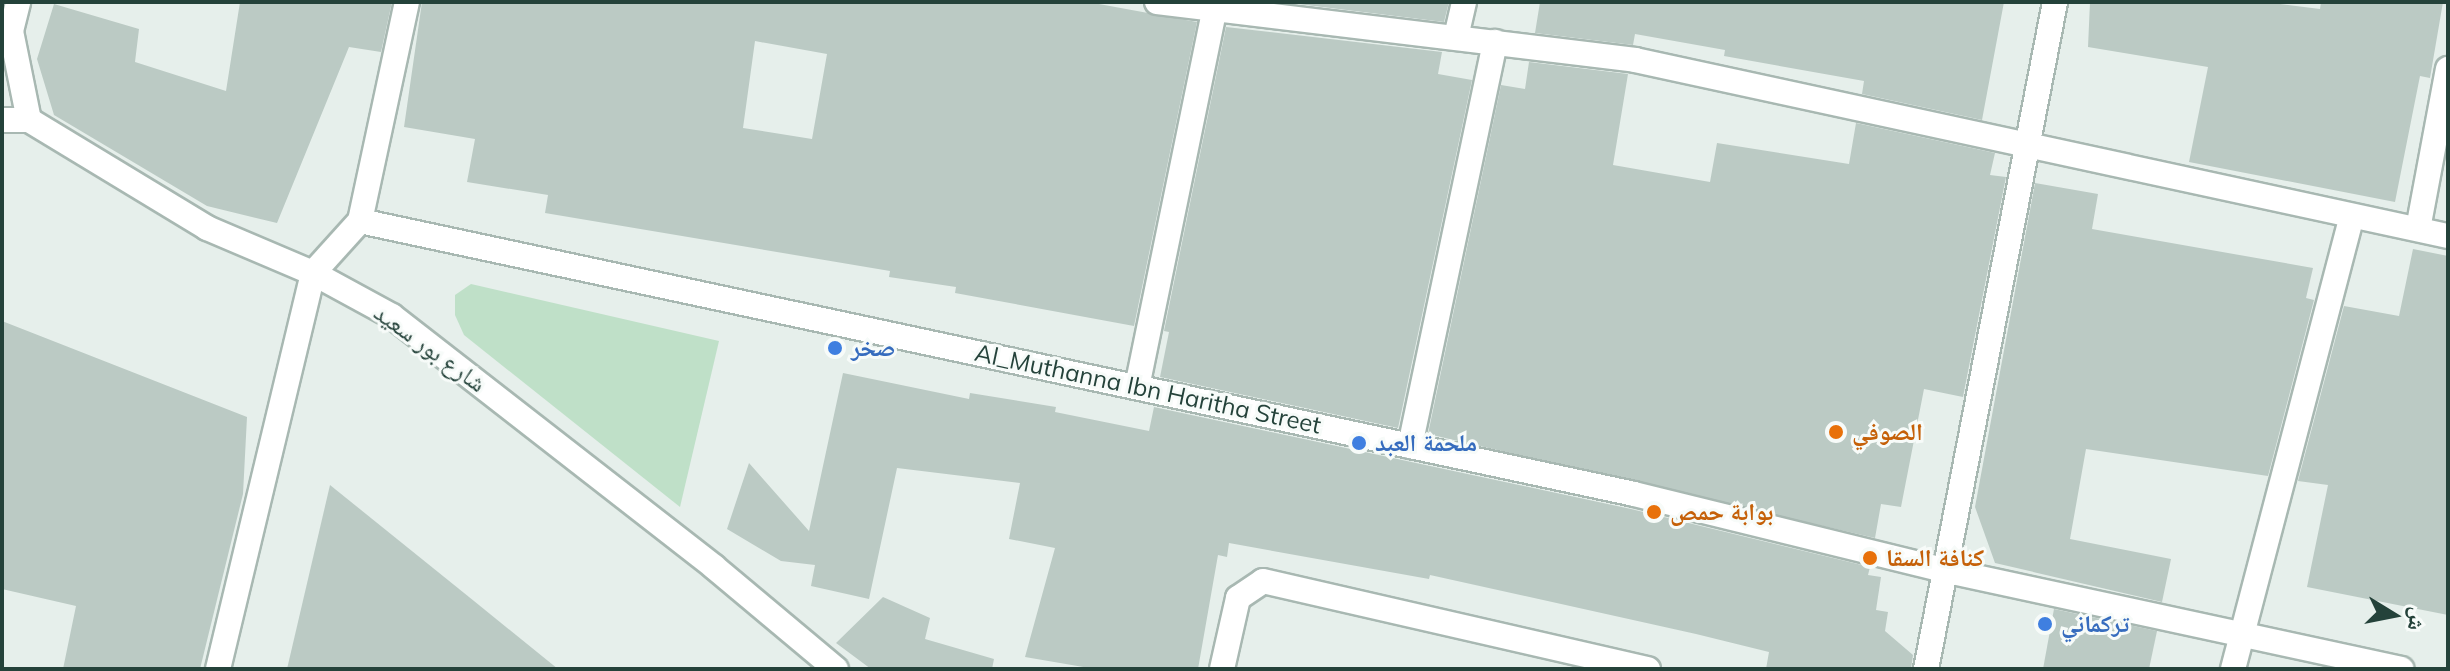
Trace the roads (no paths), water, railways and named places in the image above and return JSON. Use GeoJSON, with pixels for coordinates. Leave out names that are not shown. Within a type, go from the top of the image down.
{"type":"FeatureCollection","features":[{"type":"Feature","properties":{"kind":"street"},"geometry":{"type":"LineString","coordinates":[[2,120],[29,120],[6,28],[18,2]]}},
{"type":"Feature","properties":{"kind":"street"},"geometry":{"type":"LineString","coordinates":[[218,669],[313,273],[360,221],[407,2]]}},
{"type":"Feature","properties":{"kind":"street"},"geometry":{"type":"LineString","coordinates":[[1157,2],[1215,6],[1635,60],[2448,236]]}},
{"type":"Feature","properties":{"kind":"street"},"geometry":{"type":"LineString","coordinates":[[1456,37],[1464,2]]}},
{"type":"Feature","properties":{"kind":"street"},"geometry":{"type":"LineString","coordinates":[[1926,669],[1948,571],[2055,2]]}},
{"type":"Feature","properties":{"kind":"street"},"geometry":{"type":"LineString","coordinates":[[1137,387],[1215,6]]}},
{"type":"Feature","properties":{"kind":"street"},"geometry":{"type":"LineString","coordinates":[[1410,446],[1495,42]]}},
{"type":"Feature","properties":{"kind":"street"},"geometry":{"type":"LineString","coordinates":[[2418,229],[2448,69]]}},
{"type":"Feature","properties":{"kind":"street","name":"شارع بور سعيد"},"geometry":{"type":"LineString","coordinates":[[29,120],[207,228],[313,273],[392,316],[714,567],[836,669]]}},
{"type":"Feature","properties":{"kind":"street"},"geometry":{"type":"LineString","coordinates":[[2233,669],[2352,216]]}},
{"type":"Feature","properties":{"kind":"street","name":"Al_Muthanna Ibn Haritha Street"},"geometry":{"type":"LineString","coordinates":[[360,221],[1410,446],[1948,571],[2402,669]]}},
{"type":"Feature","properties":{"kind":"street"},"geometry":{"type":"LineString","coordinates":[[1222,669],[1238,598],[1263,581],[1648,669]]}},
{"type":"Feature","properties":{"kind":"place","name":"صخر"},"geometry":{"type":"Point","coordinates":[835,348]}},
{"type":"Feature","properties":{"kind":"place","name":"الصوفي"},"geometry":{"type":"Point","coordinates":[1836,432]}},
{"type":"Feature","properties":{"kind":"place","name":"ملحمة العبد"},"geometry":{"type":"Point","coordinates":[1359,443]}},
{"type":"Feature","properties":{"kind":"place","name":"بوابة حمص"},"geometry":{"type":"Point","coordinates":[1654,512]}},
{"type":"Feature","properties":{"kind":"place","name":"كنافة السقا"},"geometry":{"type":"Point","coordinates":[1870,558]}},
{"type":"Feature","properties":{"kind":"place","name":"تركماني"},"geometry":{"type":"Point","coordinates":[2045,624]}}]}
